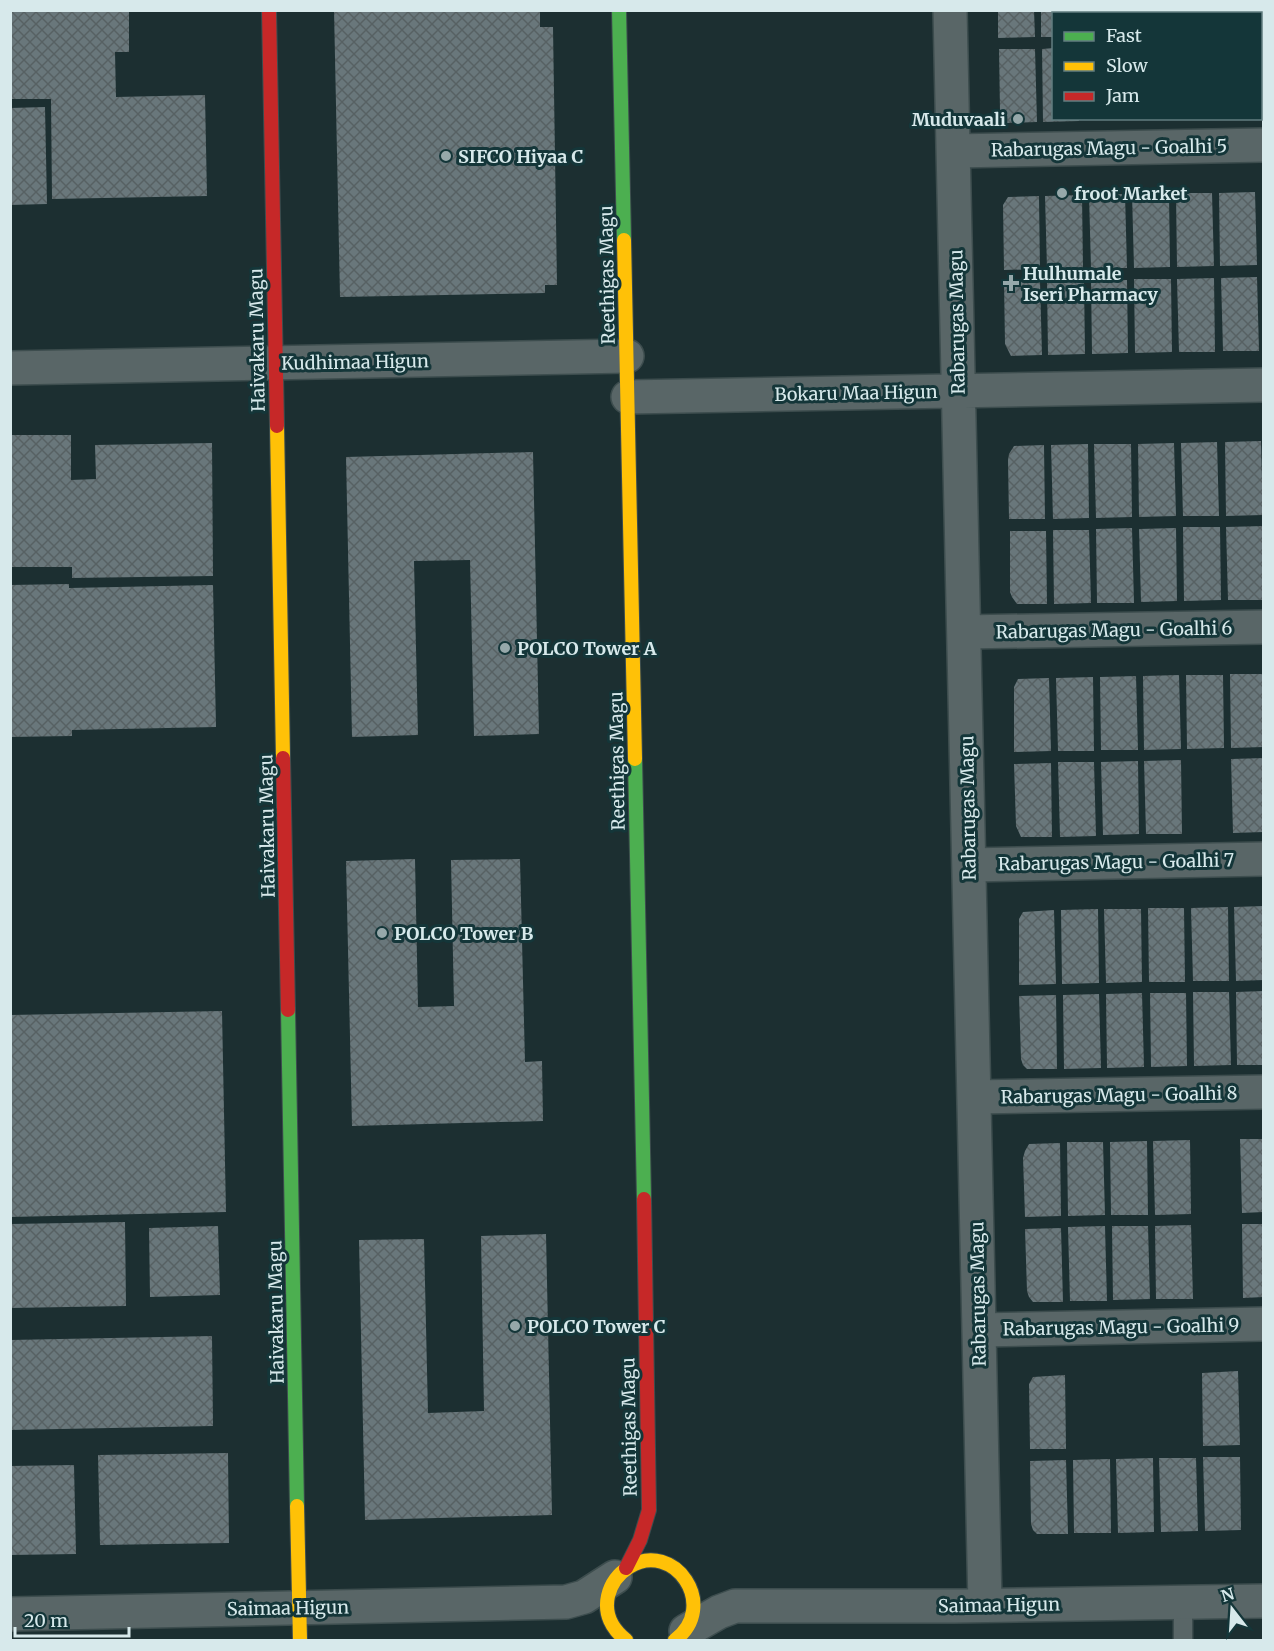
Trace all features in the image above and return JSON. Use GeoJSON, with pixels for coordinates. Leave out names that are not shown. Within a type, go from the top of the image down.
{"type":"FeatureCollection","features":[{"type":"Feature","properties":{"kind":"street","name":"Haivakaru Magu"},"geometry":{"type":"LineString","coordinates":[[269,10],[300,1641]]}},
{"type":"Feature","properties":{"kind":"street","name":"Reethigas Magu"},"geometry":{"type":"LineString","coordinates":[[619,10],[649,1510],[638,1548],[609,1590],[606,1603],[608,1617],[622,1637]]}},
{"type":"Feature","properties":{"kind":"street","name":"Rabarugas Magu"},"geometry":{"type":"LineString","coordinates":[[950,10],[985,1605]]}},
{"type":"Feature","properties":{"kind":"street","name":"Rabarugas Magu - Goalhi 5"},"geometry":{"type":"LineString","coordinates":[[954,151],[1263,145]]}},
{"type":"Feature","properties":{"kind":"street","name":"Kudhimaa Higun"},"geometry":{"type":"LineString","coordinates":[[10,368],[627,356]]}},
{"type":"Feature","properties":{"kind":"street","name":"Bokaru Maa Higun"},"geometry":{"type":"LineString","coordinates":[[628,397],[1263,385]]}},
{"type":"Feature","properties":{"kind":"street","name":"Rabarugas Magu - Goalhi 6"},"geometry":{"type":"LineString","coordinates":[[964,632],[1263,627]]}},
{"type":"Feature","properties":{"kind":"street","name":"Rabarugas Magu - Goalhi 7"},"geometry":{"type":"LineString","coordinates":[[969,865],[1263,860]]}},
{"type":"Feature","properties":{"kind":"street","name":"Rabarugas Magu - Goalhi 8"},"geometry":{"type":"LineString","coordinates":[[974,1097],[1263,1092]]}},
{"type":"Feature","properties":{"kind":"street","name":"Rabarugas Magu - Goalhi 9"},"geometry":{"type":"LineString","coordinates":[[979,1330],[1263,1324]]}},
{"type":"Feature","properties":{"kind":"street","name":"Reethigas Magu"},"geometry":{"type":"LineString","coordinates":[[649,1510],[655,1531]]}},
{"type":"Feature","properties":{"kind":"street"},"geometry":{"type":"LineString","coordinates":[[665,1551],[693,1592],[695,1605],[692,1619],[680,1636]]}},
{"type":"Feature","properties":{"kind":"street"},"geometry":{"type":"LineString","coordinates":[[620,1573],[638,1562],[652,1560],[665,1563],[682,1574]]}},
{"type":"Feature","properties":{"kind":"street","name":"Saimaa Higun"},"geometry":{"type":"LineString","coordinates":[[10,1614],[566,1602],[584,1597],[620,1573]]}},
{"type":"Feature","properties":{"kind":"street","name":"Saimaa Higun"},"geometry":{"type":"LineString","coordinates":[[682,1574],[700,1591],[735,1606]]}},
{"type":"Feature","properties":{"kind":"street","name":"Saimaa Higun"},"geometry":{"type":"LineString","coordinates":[[680,1636],[719,1612],[735,1606],[1263,1601]]}},
{"type":"Feature","properties":{"kind":"street","name":"Saimaa Higun"},"geometry":{"type":"LineString","coordinates":[[566,1602],[598,1616],[622,1637]]}},
{"type":"Feature","properties":{"kind":"lane"},"geometry":{"type":"LineString","coordinates":[[1182,1603],[1184,1641]]}},
{"type":"Feature","properties":{"kind":"building"},"geometry":{"type":"Polygon","coordinates":[[[10,10],[129,10],[129,52],[115,52],[116,97],[205,95],[207,196],[52,199],[51,99],[10,99],[10,10]]]}},
{"type":"Feature","properties":{"kind":"building","name":"SIFCO Hiyaa C"},"geometry":{"type":"Polygon","coordinates":[[[334,10],[540,10],[540,27],[553,27],[557,285],[545,285],[545,293],[340,297],[334,10]]]}},
{"type":"Feature","properties":{"kind":"building"},"geometry":{"type":"Polygon","coordinates":[[[998,10],[1034,10],[1035,37],[998,38],[998,10]]]}},
{"type":"Feature","properties":{"kind":"building"},"geometry":{"type":"Polygon","coordinates":[[[1041,10],[1077,10],[1077,12],[1052,12],[1052,37],[1041,37],[1041,10]]]}},
{"type":"Feature","properties":{"kind":"building"},"geometry":{"type":"Polygon","coordinates":[[[1084,10],[1120,10],[1120,12],[1084,12],[1084,10]]]}},
{"type":"Feature","properties":{"kind":"building"},"geometry":{"type":"Polygon","coordinates":[[[1126,10],[1162,10],[1162,12],[1126,12],[1126,10]]]}},
{"type":"Feature","properties":{"kind":"building"},"geometry":{"type":"Polygon","coordinates":[[[1169,10],[1205,10],[1205,12],[1169,12],[1169,10]]]}},
{"type":"Feature","properties":{"kind":"building"},"geometry":{"type":"Polygon","coordinates":[[[1211,10],[1247,10],[1247,12],[1211,12],[1211,10]]]}},
{"type":"Feature","properties":{"kind":"building"},"geometry":{"type":"Polygon","coordinates":[[[1262,44],[1264,44],[1264,118],[1262,118],[1262,44]]]}},
{"type":"Feature","properties":{"kind":"building"},"geometry":{"type":"Polygon","coordinates":[[[1052,48],[1052,120],[1079,121],[1043,122],[1042,49],[1052,48]]]}},
{"type":"Feature","properties":{"kind":"building"},"geometry":{"type":"Polygon","coordinates":[[[999,49],[1035,49],[1037,122],[1006,123],[1002,118],[999,49]]]}},
{"type":"Feature","properties":{"kind":"building"},"geometry":{"type":"Polygon","coordinates":[[[45,107],[47,204],[10,205],[10,108],[45,107]]]}},
{"type":"Feature","properties":{"kind":"building"},"geometry":{"type":"Polygon","coordinates":[[[1255,192],[1257,265],[1220,266],[1219,193],[1255,192]]]}},
{"type":"Feature","properties":{"kind":"building"},"geometry":{"type":"Polygon","coordinates":[[[1169,193],[1170,267],[1134,268],[1132,194],[1169,193]]]}},
{"type":"Feature","properties":{"kind":"building"},"geometry":{"type":"Polygon","coordinates":[[[1176,193],[1212,193],[1214,266],[1177,267],[1176,193]]]}},
{"type":"Feature","properties":{"kind":"building"},"geometry":{"type":"Polygon","coordinates":[[[1125,194],[1127,268],[1091,268],[1089,195],[1125,194]]]}},
{"type":"Feature","properties":{"kind":"building"},"geometry":{"type":"Polygon","coordinates":[[[1082,195],[1083,269],[1047,269],[1045,196],[1082,195]]]}},
{"type":"Feature","properties":{"kind":"building"},"geometry":{"type":"Polygon","coordinates":[[[1039,196],[1040,269],[1004,270],[1003,205],[1008,197],[1039,196]]]}},
{"type":"Feature","properties":{"kind":"building"},"geometry":{"type":"Polygon","coordinates":[[[1257,277],[1259,351],[1223,351],[1221,278],[1257,277]]]}},
{"type":"Feature","properties":{"kind":"building"},"geometry":{"type":"Polygon","coordinates":[[[1214,278],[1215,352],[1179,352],[1177,279],[1214,278]]]}},
{"type":"Feature","properties":{"kind":"building"},"geometry":{"type":"Polygon","coordinates":[[[1134,279],[1171,279],[1172,352],[1135,353],[1134,279]]]}},
{"type":"Feature","properties":{"kind":"building"},"geometry":{"type":"Polygon","coordinates":[[[1084,280],[1085,354],[1048,355],[1047,281],[1084,280]]]}},
{"type":"Feature","properties":{"kind":"building"},"geometry":{"type":"Polygon","coordinates":[[[1091,280],[1127,280],[1128,353],[1092,354],[1091,280]]]}},
{"type":"Feature","properties":{"kind":"building"},"geometry":{"type":"Polygon","coordinates":[[[1040,281],[1042,355],[1011,356],[1005,344],[1004,282],[1040,281]]]}},
{"type":"Feature","properties":{"kind":"building"},"geometry":{"type":"Polygon","coordinates":[[[10,435],[71,435],[71,480],[96,479],[95,445],[212,443],[213,576],[72,578],[72,567],[10,567],[10,435]]]}},
{"type":"Feature","properties":{"kind":"building"},"geometry":{"type":"Polygon","coordinates":[[[1261,441],[1263,515],[1226,516],[1225,442],[1261,441]]]}},
{"type":"Feature","properties":{"kind":"building"},"geometry":{"type":"Polygon","coordinates":[[[1217,442],[1219,516],[1183,516],[1181,443],[1217,442]]]}},
{"type":"Feature","properties":{"kind":"building"},"geometry":{"type":"Polygon","coordinates":[[[1174,443],[1176,516],[1139,517],[1138,444],[1174,443]]]}},
{"type":"Feature","properties":{"kind":"building"},"geometry":{"type":"Polygon","coordinates":[[[1088,444],[1089,518],[1053,519],[1051,445],[1088,444]]]}},
{"type":"Feature","properties":{"kind":"building"},"geometry":{"type":"Polygon","coordinates":[[[1094,444],[1131,444],[1132,517],[1096,518],[1094,444]]]}},
{"type":"Feature","properties":{"kind":"building"},"geometry":{"type":"Polygon","coordinates":[[[1044,445],[1045,519],[1009,519],[1009,454],[1014,446],[1044,445]]]}},
{"type":"Feature","properties":{"kind":"building","name":"POLCO Tower A"},"geometry":{"type":"Polygon","coordinates":[[[533,452],[539,734],[474,736],[470,560],[414,561],[418,735],[352,737],[346,457],[533,452]]]}},
{"type":"Feature","properties":{"kind":"building"},"geometry":{"type":"Polygon","coordinates":[[[1263,526],[1264,600],[1228,600],[1226,527],[1263,526]]]}},
{"type":"Feature","properties":{"kind":"building"},"geometry":{"type":"Polygon","coordinates":[[[1183,527],[1220,527],[1221,600],[1184,601],[1183,527]]]}},
{"type":"Feature","properties":{"kind":"building"},"geometry":{"type":"Polygon","coordinates":[[[1132,528],[1134,603],[1097,603],[1096,529],[1132,528]]]}},
{"type":"Feature","properties":{"kind":"building"},"geometry":{"type":"Polygon","coordinates":[[[1176,528],[1177,601],[1141,602],[1139,529],[1176,528]]]}},
{"type":"Feature","properties":{"kind":"building"},"geometry":{"type":"Polygon","coordinates":[[[1053,530],[1089,530],[1091,603],[1054,604],[1053,530]]]}},
{"type":"Feature","properties":{"kind":"building"},"geometry":{"type":"Polygon","coordinates":[[[1010,531],[1046,531],[1047,604],[1017,604],[1012,597],[1010,592],[1010,531]]]}},
{"type":"Feature","properties":{"kind":"building"},"geometry":{"type":"Polygon","coordinates":[[[69,584],[69,588],[213,585],[216,727],[72,730],[72,736],[10,737],[10,585],[69,584]]]}},
{"type":"Feature","properties":{"kind":"building"},"geometry":{"type":"Polygon","coordinates":[[[1230,674],[1264,674],[1264,747],[1231,748],[1230,674]]]}},
{"type":"Feature","properties":{"kind":"building"},"geometry":{"type":"Polygon","coordinates":[[[1179,675],[1181,749],[1144,750],[1143,676],[1179,675]]]}},
{"type":"Feature","properties":{"kind":"building"},"geometry":{"type":"Polygon","coordinates":[[[1186,675],[1223,675],[1224,748],[1187,749],[1186,675]]]}},
{"type":"Feature","properties":{"kind":"building"},"geometry":{"type":"Polygon","coordinates":[[[1136,676],[1138,750],[1101,750],[1100,677],[1136,676]]]}},
{"type":"Feature","properties":{"kind":"building"},"geometry":{"type":"Polygon","coordinates":[[[1093,677],[1094,751],[1058,751],[1056,678],[1093,677]]]}},
{"type":"Feature","properties":{"kind":"building"},"geometry":{"type":"Polygon","coordinates":[[[1049,678],[1051,751],[1014,752],[1014,687],[1018,679],[1049,678]]]}},
{"type":"Feature","properties":{"kind":"building"},"geometry":{"type":"Polygon","coordinates":[[[1264,758],[1264,832],[1233,833],[1231,759],[1264,758]]]}},
{"type":"Feature","properties":{"kind":"building"},"geometry":{"type":"Polygon","coordinates":[[[1181,760],[1182,834],[1146,834],[1144,761],[1181,760]]]}},
{"type":"Feature","properties":{"kind":"building"},"geometry":{"type":"Polygon","coordinates":[[[1138,761],[1139,834],[1103,835],[1101,762],[1138,761]]]}},
{"type":"Feature","properties":{"kind":"building"},"geometry":{"type":"Polygon","coordinates":[[[1058,762],[1094,762],[1096,836],[1060,837],[1058,762]]]}},
{"type":"Feature","properties":{"kind":"building"},"geometry":{"type":"Polygon","coordinates":[[[1051,763],[1052,837],[1021,837],[1016,826],[1014,764],[1051,763]]]}},
{"type":"Feature","properties":{"kind":"building","name":"POLCO Tower B"},"geometry":{"type":"Polygon","coordinates":[[[415,859],[418,1007],[454,1006],[451,860],[520,859],[525,1062],[542,1061],[543,1121],[352,1126],[346,861],[415,859]]]}},
{"type":"Feature","properties":{"kind":"building"},"geometry":{"type":"Polygon","coordinates":[[[1264,906],[1264,980],[1236,981],[1234,907],[1264,906]]]}},
{"type":"Feature","properties":{"kind":"building"},"geometry":{"type":"Polygon","coordinates":[[[1228,907],[1229,981],[1193,981],[1191,908],[1228,907]]]}},
{"type":"Feature","properties":{"kind":"building"},"geometry":{"type":"Polygon","coordinates":[[[1148,908],[1184,908],[1185,982],[1149,982],[1148,908]]]}},
{"type":"Feature","properties":{"kind":"building"},"geometry":{"type":"Polygon","coordinates":[[[1098,909],[1099,983],[1062,984],[1061,910],[1098,909]]]}},
{"type":"Feature","properties":{"kind":"building"},"geometry":{"type":"Polygon","coordinates":[[[1104,909],[1141,909],[1142,982],[1106,983],[1104,909]]]}},
{"type":"Feature","properties":{"kind":"building"},"geometry":{"type":"Polygon","coordinates":[[[1054,910],[1056,984],[1019,985],[1019,919],[1023,912],[1054,910]]]}},
{"type":"Feature","properties":{"kind":"building"},"geometry":{"type":"Polygon","coordinates":[[[1264,991],[1264,1065],[1237,1065],[1236,992],[1264,991]]]}},
{"type":"Feature","properties":{"kind":"building"},"geometry":{"type":"Polygon","coordinates":[[[1193,992],[1229,992],[1231,1065],[1194,1066],[1193,992]]]}},
{"type":"Feature","properties":{"kind":"building"},"geometry":{"type":"Polygon","coordinates":[[[1142,993],[1144,1067],[1107,1068],[1106,994],[1142,993]]]}},
{"type":"Feature","properties":{"kind":"building"},"geometry":{"type":"Polygon","coordinates":[[[1150,993],[1186,993],[1187,1066],[1151,1067],[1150,993]]]}},
{"type":"Feature","properties":{"kind":"building"},"geometry":{"type":"Polygon","coordinates":[[[1099,994],[1101,1068],[1064,1069],[1063,995],[1099,994]]]}},
{"type":"Feature","properties":{"kind":"building"},"geometry":{"type":"Polygon","coordinates":[[[1056,995],[1057,1069],[1027,1069],[1021,1059],[1019,996],[1056,995]]]}},
{"type":"Feature","properties":{"kind":"building"},"geometry":{"type":"Polygon","coordinates":[[[222,1011],[226,1212],[10,1217],[10,1015],[222,1011]]]}},
{"type":"Feature","properties":{"kind":"building"},"geometry":{"type":"Polygon","coordinates":[[[1240,1139],[1264,1139],[1264,1212],[1242,1213],[1240,1139]]]}},
{"type":"Feature","properties":{"kind":"building"},"geometry":{"type":"Polygon","coordinates":[[[1190,1140],[1191,1214],[1155,1215],[1153,1141],[1190,1140]]]}},
{"type":"Feature","properties":{"kind":"building"},"geometry":{"type":"Polygon","coordinates":[[[1147,1141],[1148,1215],[1111,1215],[1110,1142],[1147,1141]]]}},
{"type":"Feature","properties":{"kind":"building"},"geometry":{"type":"Polygon","coordinates":[[[1067,1142],[1103,1142],[1105,1215],[1068,1216],[1067,1142]]]}},
{"type":"Feature","properties":{"kind":"building"},"geometry":{"type":"Polygon","coordinates":[[[1060,1143],[1061,1216],[1025,1217],[1023,1158],[1025,1151],[1029,1144],[1060,1143]]]}},
{"type":"Feature","properties":{"kind":"building"},"geometry":{"type":"Polygon","coordinates":[[[125,1222],[126,1306],[10,1308],[10,1224],[125,1222]]]}},
{"type":"Feature","properties":{"kind":"building"},"geometry":{"type":"Polygon","coordinates":[[[1242,1224],[1264,1224],[1264,1297],[1243,1298],[1242,1224]]]}},
{"type":"Feature","properties":{"kind":"building"},"geometry":{"type":"Polygon","coordinates":[[[1191,1225],[1193,1299],[1156,1299],[1155,1226],[1191,1225]]]}},
{"type":"Feature","properties":{"kind":"building"},"geometry":{"type":"Polygon","coordinates":[[[218,1226],[220,1295],[150,1297],[149,1228],[218,1226]]]}},
{"type":"Feature","properties":{"kind":"building"},"geometry":{"type":"Polygon","coordinates":[[[1105,1226],[1107,1301],[1070,1301],[1068,1227],[1105,1226]]]}},
{"type":"Feature","properties":{"kind":"building"},"geometry":{"type":"Polygon","coordinates":[[[1112,1226],[1148,1226],[1150,1299],[1113,1300],[1112,1226]]]}},
{"type":"Feature","properties":{"kind":"building"},"geometry":{"type":"Polygon","coordinates":[[[1061,1228],[1063,1302],[1033,1302],[1027,1291],[1025,1229],[1061,1228]]]}},
{"type":"Feature","properties":{"kind":"building","name":"POLCO Tower C"},"geometry":{"type":"Polygon","coordinates":[[[546,1234],[552,1515],[365,1520],[359,1240],[424,1239],[428,1413],[484,1411],[481,1236],[546,1234]]]}},
{"type":"Feature","properties":{"kind":"building"},"geometry":{"type":"Polygon","coordinates":[[[212,1336],[213,1426],[10,1430],[10,1340],[212,1336]]]}},
{"type":"Feature","properties":{"kind":"building"},"geometry":{"type":"Polygon","coordinates":[[[1238,1371],[1240,1445],[1203,1446],[1202,1373],[1238,1371]]]}},
{"type":"Feature","properties":{"kind":"building"},"geometry":{"type":"Polygon","coordinates":[[[1065,1375],[1066,1449],[1030,1449],[1029,1384],[1033,1377],[1065,1375]]]}},
{"type":"Feature","properties":{"kind":"building"},"geometry":{"type":"Polygon","coordinates":[[[228,1453],[229,1543],[100,1545],[98,1455],[228,1453]]]}},
{"type":"Feature","properties":{"kind":"building"},"geometry":{"type":"Polygon","coordinates":[[[1203,1457],[1240,1457],[1241,1530],[1205,1531],[1203,1457]]]}},
{"type":"Feature","properties":{"kind":"building"},"geometry":{"type":"Polygon","coordinates":[[[1153,1458],[1154,1532],[1118,1533],[1116,1459],[1153,1458]]]}},
{"type":"Feature","properties":{"kind":"building"},"geometry":{"type":"Polygon","coordinates":[[[1159,1458],[1196,1458],[1198,1531],[1161,1532],[1159,1458]]]}},
{"type":"Feature","properties":{"kind":"building"},"geometry":{"type":"Polygon","coordinates":[[[1110,1459],[1111,1533],[1074,1533],[1073,1460],[1110,1459]]]}},
{"type":"Feature","properties":{"kind":"building"},"geometry":{"type":"Polygon","coordinates":[[[1066,1460],[1068,1534],[1037,1534],[1031,1524],[1030,1461],[1066,1460]]]}},
{"type":"Feature","properties":{"kind":"building"},"geometry":{"type":"Polygon","coordinates":[[[74,1465],[76,1554],[10,1555],[10,1466],[74,1465]]]}},
{"type":"Feature","properties":{"kind":"traffic: fast"},"geometry":{"type":"LineString","coordinates":[[619,10],[624,240]]}},
{"type":"Feature","properties":{"kind":"traffic: fast"},"geometry":{"type":"LineString","coordinates":[[635,759],[644,1199]]}},
{"type":"Feature","properties":{"kind":"traffic: fast"},"geometry":{"type":"LineString","coordinates":[[288,1010],[297,1506]]}},
{"type":"Feature","properties":{"kind":"traffic: slow"},"geometry":{"type":"LineString","coordinates":[[624,240],[635,759]]}},
{"type":"Feature","properties":{"kind":"traffic: slow"},"geometry":{"type":"LineString","coordinates":[[277,426],[283,758]]}},
{"type":"Feature","properties":{"kind":"traffic: slow"},"geometry":{"type":"LineString","coordinates":[[297,1506],[300,1640]]}},
{"type":"Feature","properties":{"kind":"traffic: slow"},"geometry":{"type":"LineString","coordinates":[[626,1640],[610,1621],[607,1609],[609,1591],[616,1579],[629,1567],[646,1561],[662,1562],[675,1569],[686,1580],[692,1595],[693,1610],[688,1626],[675,1640]]}},
{"type":"Feature","properties":{"kind":"traffic: jam"},"geometry":{"type":"LineString","coordinates":[[269,10],[277,426]]}},
{"type":"Feature","properties":{"kind":"traffic: jam"},"geometry":{"type":"LineString","coordinates":[[283,758],[288,1010]]}},
{"type":"Feature","properties":{"kind":"traffic: jam"},"geometry":{"type":"LineString","coordinates":[[626,1568],[640,1540],[649,1510],[644,1199]]}},
{"type":"Feature","properties":{"kind":"place","name":"Muduvaali"},"geometry":{"type":"Point","coordinates":[1018,119]}},
{"type":"Feature","properties":{"kind":"place","name":"SIFCO Hiyaa C"},"geometry":{"type":"Point","coordinates":[446,156]}},
{"type":"Feature","properties":{"kind":"place","name":"froot Market"},"geometry":{"type":"Point","coordinates":[1062,193]}},
{"type":"Feature","properties":{"kind":"place","name":"Hulhumale Iseri Pharmacy"},"geometry":{"type":"Point","coordinates":[1011,283]}},
{"type":"Feature","properties":{"kind":"place","name":"POLCO Tower A"},"geometry":{"type":"Point","coordinates":[505,648]}},
{"type":"Feature","properties":{"kind":"place","name":"POLCO Tower B"},"geometry":{"type":"Point","coordinates":[382,933]}},
{"type":"Feature","properties":{"kind":"place","name":"POLCO Tower C"},"geometry":{"type":"Point","coordinates":[515,1326]}}]}
